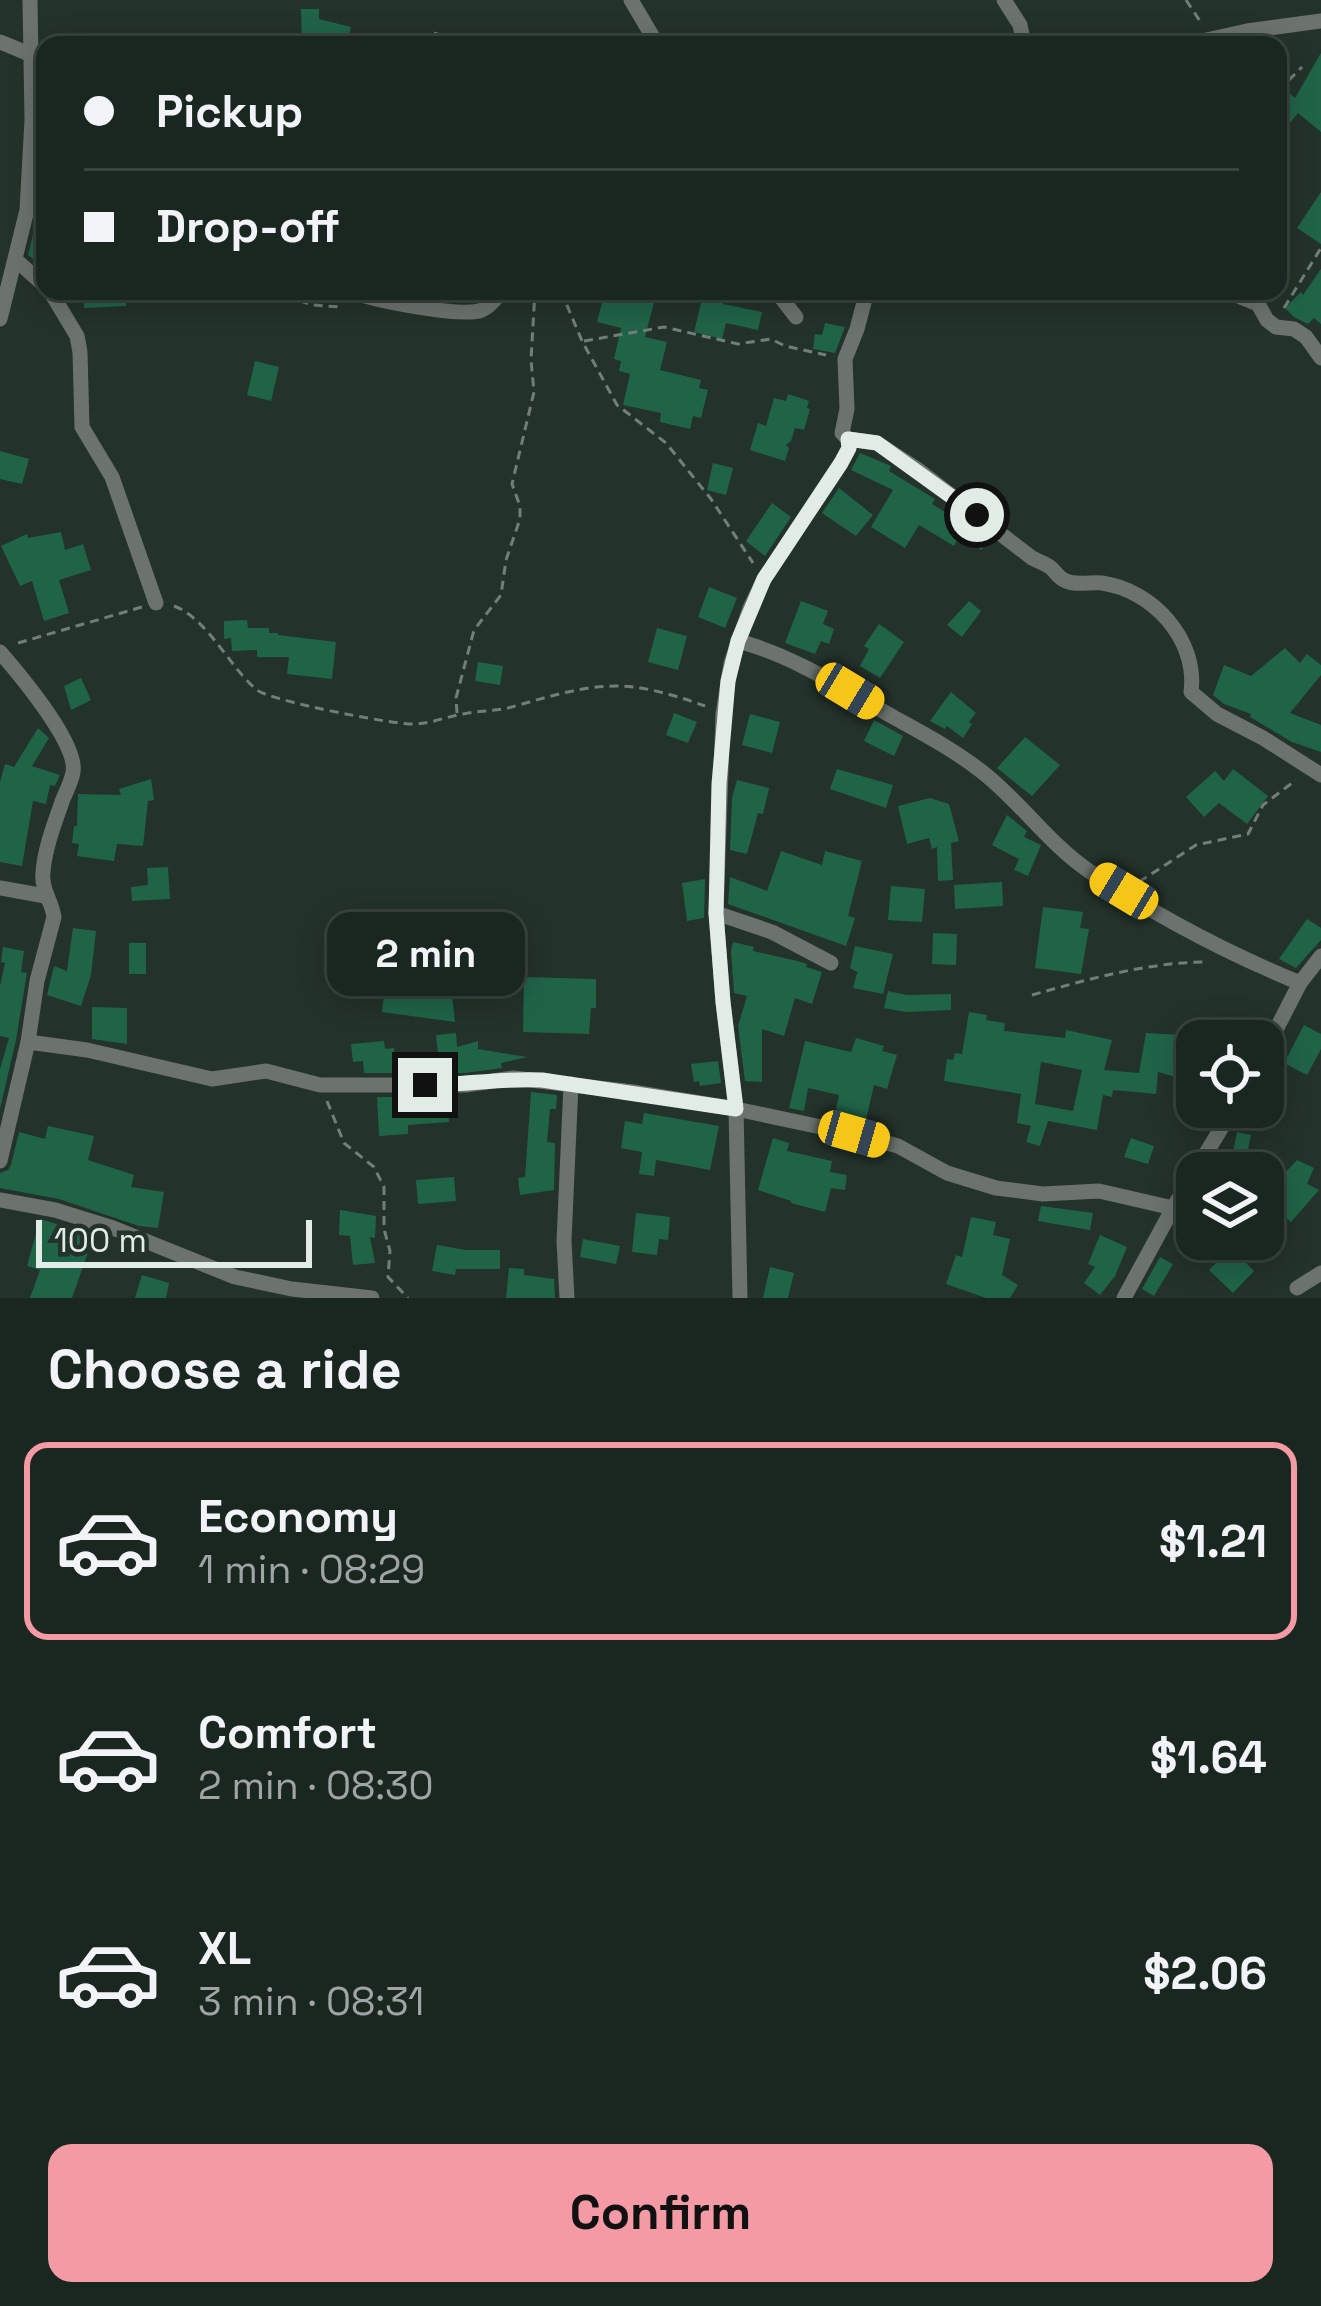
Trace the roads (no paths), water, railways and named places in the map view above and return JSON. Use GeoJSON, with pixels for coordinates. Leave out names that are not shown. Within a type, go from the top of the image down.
{"type":"FeatureCollection","features":[{"type":"Feature","properties":{"kind":"street"},"geometry":{"type":"LineString","coordinates":[[0,319],[27,210],[31,169],[30,0]]}},
{"type":"Feature","properties":{"kind":"street"},"geometry":{"type":"LineString","coordinates":[[631,0],[654,36]]}},
{"type":"Feature","properties":{"kind":"street"},"geometry":{"type":"LineString","coordinates":[[1004,0],[1022,36]]}},
{"type":"Feature","properties":{"kind":"street"},"geometry":{"type":"LineString","coordinates":[[1228,36],[1321,21]]}},
{"type":"Feature","properties":{"kind":"street"},"geometry":{"type":"LineString","coordinates":[[0,42],[32,56]]}},
{"type":"Feature","properties":{"kind":"street"},"geometry":{"type":"LineString","coordinates":[[16,260],[36,279]]}},
{"type":"Feature","properties":{"kind":"street"},"geometry":{"type":"LineString","coordinates":[[54,300],[77,336],[82,427],[112,477],[157,603]]}},
{"type":"Feature","properties":{"kind":"street"},"geometry":{"type":"LineString","coordinates":[[383,300],[470,313],[487,308],[494,300]]}},
{"type":"Feature","properties":{"kind":"street"},"geometry":{"type":"LineString","coordinates":[[783,300],[796,317]]}},
{"type":"Feature","properties":{"kind":"street"},"geometry":{"type":"LineString","coordinates":[[865,300],[845,359],[847,409],[842,433],[848,439],[877,443],[1064,580],[1125,589],[1153,605],[1183,644],[1193,680],[1191,692],[1217,713],[1316,771]]}},
{"type":"Feature","properties":{"kind":"street"},"geometry":{"type":"LineString","coordinates":[[1248,300],[1258,304],[1276,327],[1294,329],[1306,337],[1321,358]]}},
{"type":"Feature","properties":{"kind":"street"},"geometry":{"type":"LineString","coordinates":[[740,1298],[736,1109],[716,913],[723,714],[738,641],[764,579],[841,463],[848,439]]}},
{"type":"Feature","properties":{"kind":"street"},"geometry":{"type":"LineString","coordinates":[[738,641],[803,666],[935,741],[983,772],[1089,871],[1245,961],[1300,983]]}},
{"type":"Feature","properties":{"kind":"street"},"geometry":{"type":"LineString","coordinates":[[0,650],[71,750],[74,770],[51,831],[42,876],[54,917],[0,1161]]}},
{"type":"Feature","properties":{"kind":"street"},"geometry":{"type":"LineString","coordinates":[[0,888],[45,896]]}},
{"type":"Feature","properties":{"kind":"street"},"geometry":{"type":"LineString","coordinates":[[716,913],[772,932],[831,963]]}},
{"type":"Feature","properties":{"kind":"street"},"geometry":{"type":"LineString","coordinates":[[1281,1020],[1321,956]]}},
{"type":"Feature","properties":{"kind":"street"},"geometry":{"type":"LineString","coordinates":[[28,1042],[87,1050],[212,1079],[266,1070],[320,1085],[466,1084],[513,1078],[572,1084],[736,1109],[854,1134],[898,1146],[938,1169],[996,1188],[1043,1193],[1099,1191],[1173,1208]]}},
{"type":"Feature","properties":{"kind":"street"},"geometry":{"type":"LineString","coordinates":[[567,1298],[564,1241],[572,1084]]}},
{"type":"Feature","properties":{"kind":"street"},"geometry":{"type":"LineString","coordinates":[[1124,1298],[1221,1128]]}},
{"type":"Feature","properties":{"kind":"street"},"geometry":{"type":"LineString","coordinates":[[0,1200],[113,1228],[235,1277],[372,1298]]}},
{"type":"Feature","properties":{"kind":"street"},"geometry":{"type":"LineString","coordinates":[[1297,1288],[1321,1273]]}}]}
